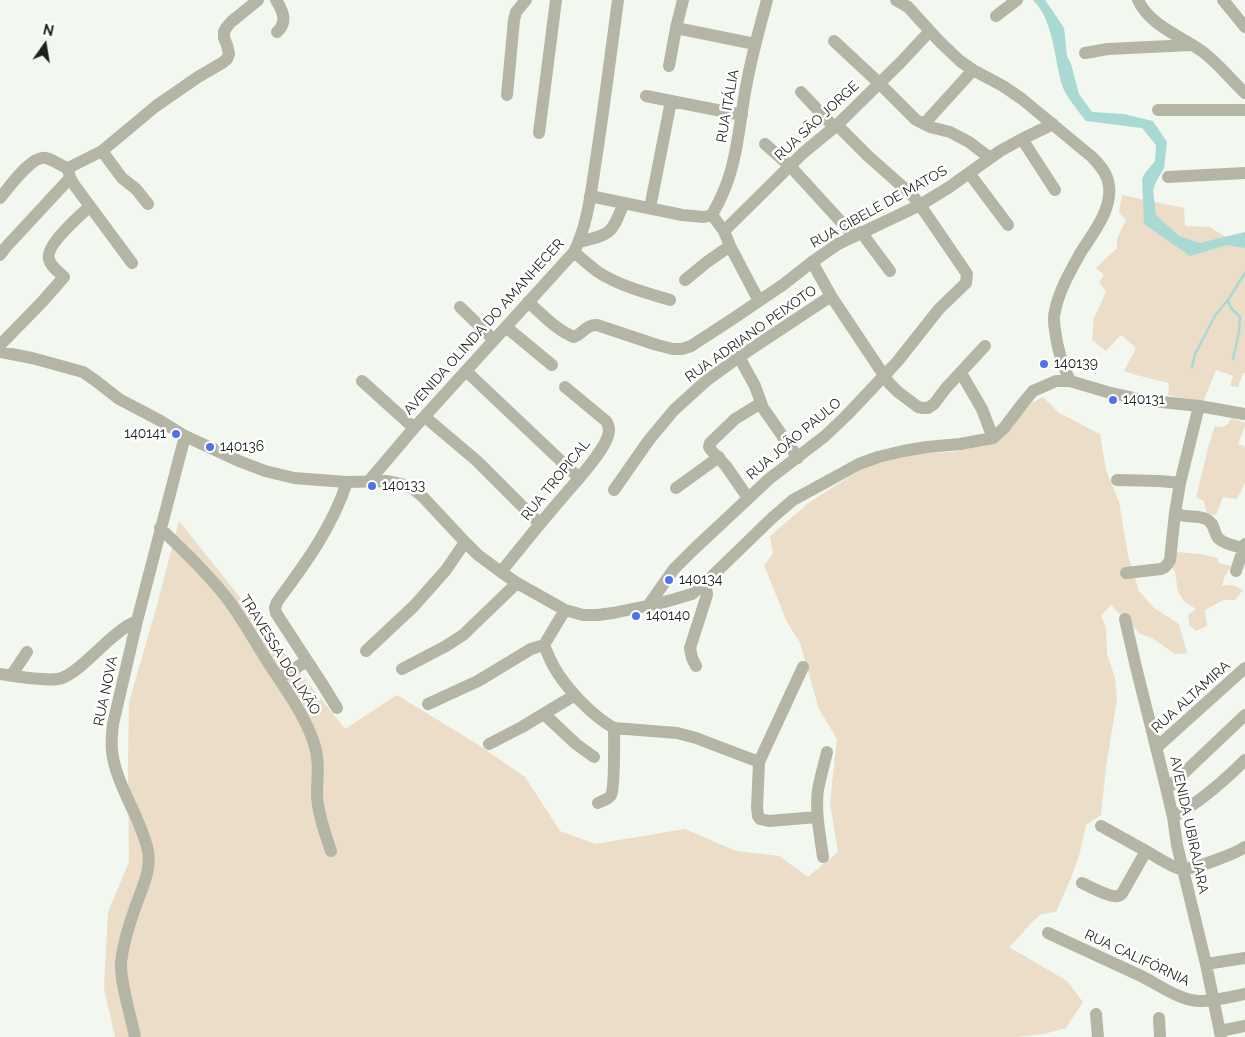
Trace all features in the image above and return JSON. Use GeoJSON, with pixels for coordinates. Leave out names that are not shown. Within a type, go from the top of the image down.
{"type":"FeatureCollection","features":[{"type":"Feature","properties":{"kind":"street"},"geometry":{"type":"LineString","coordinates":[[0,255],[69,173],[102,152],[156,106],[222,63],[228,54],[224,38],[226,28],[230,22],[258,0]]}},
{"type":"Feature","properties":{"kind":"street"},"geometry":{"type":"LineString","coordinates":[[276,0],[281,7],[284,23],[277,32]]}},
{"type":"Feature","properties":{"kind":"street"},"geometry":{"type":"LineString","coordinates":[[507,95],[514,20],[516,12],[526,0]]}},
{"type":"Feature","properties":{"kind":"street"},"geometry":{"type":"LineString","coordinates":[[539,133],[556,0]]}},
{"type":"Feature","properties":{"kind":"street","name":"AVENIDA OLINDA DO AMANHECER"},"geometry":{"type":"LineString","coordinates":[[369,481],[414,428],[577,247],[589,207],[618,0]]}},
{"type":"Feature","properties":{"kind":"street"},"geometry":{"type":"LineString","coordinates":[[669,66],[683,0]]}},
{"type":"Feature","properties":{"kind":"street","name":"RUA ITÁLIA"},"geometry":{"type":"LineString","coordinates":[[712,215],[729,179],[739,136],[747,81],[767,0]]}},
{"type":"Feature","properties":{"kind":"street"},"geometry":{"type":"LineString","coordinates":[[896,0],[908,7],[960,61],[1022,99],[1053,124],[1092,157],[1107,177],[1109,197],[1102,216],[1071,270],[1054,313],[1062,366],[1070,381]]}},
{"type":"Feature","properties":{"kind":"street"},"geometry":{"type":"LineString","coordinates":[[996,16],[1017,0]]}},
{"type":"Feature","properties":{"kind":"street"},"geometry":{"type":"LineString","coordinates":[[1138,0],[1151,19],[1204,53],[1245,93]]}},
{"type":"Feature","properties":{"kind":"street"},"geometry":{"type":"LineString","coordinates":[[1223,0],[1245,28]]}},
{"type":"Feature","properties":{"kind":"street"},"geometry":{"type":"LineString","coordinates":[[676,28],[755,44]]}},
{"type":"Feature","properties":{"kind":"street","name":"RUA SÃO JORGE"},"geometry":{"type":"LineString","coordinates":[[724,231],[790,166],[835,126],[930,31]]}},
{"type":"Feature","properties":{"kind":"street"},"geometry":{"type":"LineString","coordinates":[[834,41],[916,120],[950,132],[969,142],[990,158]]}},
{"type":"Feature","properties":{"kind":"street"},"geometry":{"type":"LineString","coordinates":[[1086,53],[1108,49],[1191,45]]}},
{"type":"Feature","properties":{"kind":"street"},"geometry":{"type":"LineString","coordinates":[[924,124],[973,70]]}},
{"type":"Feature","properties":{"kind":"street"},"geometry":{"type":"LineString","coordinates":[[801,92],[835,126],[904,187],[920,205]]}},
{"type":"Feature","properties":{"kind":"street"},"geometry":{"type":"LineString","coordinates":[[646,96],[742,115]]}},
{"type":"Feature","properties":{"kind":"street"},"geometry":{"type":"LineString","coordinates":[[650,208],[671,101]]}},
{"type":"Feature","properties":{"kind":"street"},"geometry":{"type":"LineString","coordinates":[[1158,110],[1245,110]]}},
{"type":"Feature","properties":{"kind":"street","name":"RUA CIBELE DE MATOS"},"geometry":{"type":"LineString","coordinates":[[528,302],[558,328],[574,337],[590,325],[597,325],[673,349],[691,346],[784,284],[838,244],[920,205],[990,158],[1022,139],[1053,124]]}},
{"type":"Feature","properties":{"kind":"street"},"geometry":{"type":"LineString","coordinates":[[1022,139],[1055,190]]}},
{"type":"Feature","properties":{"kind":"street"},"geometry":{"type":"LineString","coordinates":[[765,144],[790,166],[858,234],[890,270]]}},
{"type":"Feature","properties":{"kind":"street"},"geometry":{"type":"LineString","coordinates":[[102,152],[122,178],[136,189],[148,204]]}},
{"type":"Feature","properties":{"kind":"street"},"geometry":{"type":"LineString","coordinates":[[0,198],[31,163],[39,159],[49,159],[69,173],[89,207],[132,263]]}},
{"type":"Feature","properties":{"kind":"street"},"geometry":{"type":"LineString","coordinates":[[969,173],[1008,225]]}},
{"type":"Feature","properties":{"kind":"street"},"geometry":{"type":"LineString","coordinates":[[1168,177],[1245,173]]}},
{"type":"Feature","properties":{"kind":"street"},"geometry":{"type":"LineString","coordinates":[[590,196],[689,216],[704,217],[712,215],[724,231],[759,300]]}},
{"type":"Feature","properties":{"kind":"street"},"geometry":{"type":"LineString","coordinates":[[624,203],[614,228],[606,234],[577,247],[598,272],[614,281],[670,300]]}},
{"type":"Feature","properties":{"kind":"street","name":"RUA JOÃO PAULO"},"geometry":{"type":"LineString","coordinates":[[648,606],[674,569],[748,498],[825,436],[847,415],[897,362],[939,309],[966,283],[967,274],[920,205]]}},
{"type":"Feature","properties":{"kind":"street"},"geometry":{"type":"LineString","coordinates":[[2,340],[42,302],[64,277],[49,262],[50,250],[54,242],[89,207]]}},
{"type":"Feature","properties":{"kind":"street"},"geometry":{"type":"LineString","coordinates":[[685,280],[730,246]]}},
{"type":"Feature","properties":{"kind":"street"},"geometry":{"type":"LineString","coordinates":[[812,262],[831,296],[889,382],[898,392],[918,407],[928,408],[934,404],[960,372],[985,346]]}},
{"type":"Feature","properties":{"kind":"street","name":"RUA ADRIANO PEIXOTO"},"geometry":{"type":"LineString","coordinates":[[614,490],[649,440],[674,410],[706,381],[831,296]]}},
{"type":"Feature","properties":{"kind":"street"},"geometry":{"type":"LineString","coordinates":[[460,307],[494,340]]}},
{"type":"Feature","properties":{"kind":"street"},"geometry":{"type":"LineString","coordinates":[[506,327],[552,366]]}},
{"type":"Feature","properties":{"kind":"street"},"geometry":{"type":"LineString","coordinates":[[0,352],[32,358],[83,372],[119,399],[185,436],[265,471],[294,478],[347,482],[386,481],[412,488],[422,496],[478,555],[517,583],[565,610],[583,615],[613,614],[692,594],[793,500],[859,464],[878,457],[927,447],[993,438],[1004,428],[1033,391],[1056,381],[1070,381],[1125,396],[1245,414]]}},
{"type":"Feature","properties":{"kind":"street"},"geometry":{"type":"LineString","coordinates":[[740,357],[755,386],[760,404],[798,458]]}},
{"type":"Feature","properties":{"kind":"street"},"geometry":{"type":"LineString","coordinates":[[466,371],[579,478]]}},
{"type":"Feature","properties":{"kind":"street"},"geometry":{"type":"LineString","coordinates":[[960,372],[982,409],[993,438]]}},
{"type":"Feature","properties":{"kind":"street"},"geometry":{"type":"LineString","coordinates":[[362,381],[414,428]]}},
{"type":"Feature","properties":{"kind":"street","name":"RUA TROPICAL"},"geometry":{"type":"LineString","coordinates":[[501,572],[579,478],[605,442],[609,429],[608,424],[565,387]]}},
{"type":"Feature","properties":{"kind":"street"},"geometry":{"type":"LineString","coordinates":[[748,498],[709,447],[710,443],[734,419],[760,404]]}},
{"type":"Feature","properties":{"kind":"street"},"geometry":{"type":"LineString","coordinates":[[1126,573],[1165,568],[1170,560],[1180,483],[1199,406]]}},
{"type":"Feature","properties":{"kind":"street"},"geometry":{"type":"LineString","coordinates":[[425,417],[477,461],[540,524]]}},
{"type":"Feature","properties":{"kind":"street","name":"RUA NOVA"},"geometry":{"type":"LineString","coordinates":[[135,1037],[122,975],[122,962],[132,916],[149,863],[148,851],[115,764],[111,738],[137,621],[185,436]]}},
{"type":"Feature","properties":{"kind":"street"},"geometry":{"type":"LineString","coordinates":[[676,488],[719,458]]}},
{"type":"Feature","properties":{"kind":"street"},"geometry":{"type":"LineString","coordinates":[[1117,480],[1180,483]]}},
{"type":"Feature","properties":{"kind":"street"},"geometry":{"type":"LineString","coordinates":[[337,708],[276,613],[275,608],[277,602],[317,546],[336,512],[347,482]]}},
{"type":"Feature","properties":{"kind":"street"},"geometry":{"type":"LineString","coordinates":[[1175,513],[1186,517],[1207,519],[1213,525],[1219,540],[1244,546],[1236,571]]}},
{"type":"Feature","properties":{"kind":"street","name":"TRAVESSA DO LIXÃO"},"geometry":{"type":"LineString","coordinates":[[160,528],[203,569],[226,597],[244,622],[297,707],[314,743],[318,758],[317,795],[319,814],[331,851]]}},
{"type":"Feature","properties":{"kind":"street"},"geometry":{"type":"LineString","coordinates":[[366,651],[414,606],[446,570],[465,542]]}},
{"type":"Feature","properties":{"kind":"street"},"geometry":{"type":"LineString","coordinates":[[402,669],[463,635],[517,583]]}},
{"type":"Feature","properties":{"kind":"street"},"geometry":{"type":"LineString","coordinates":[[696,666],[690,648],[707,594],[705,583]]}},
{"type":"Feature","properties":{"kind":"street"},"geometry":{"type":"LineString","coordinates":[[428,704],[478,681],[532,649],[544,645],[565,610]]}},
{"type":"Feature","properties":{"kind":"street","name":"AVENIDA UBIRAJARA"},"geometry":{"type":"LineString","coordinates":[[1126,619],[1221,1034]]}},
{"type":"Feature","properties":{"kind":"street"},"geometry":{"type":"LineString","coordinates":[[5,675],[62,678],[77,668],[126,626],[137,621]]}},
{"type":"Feature","properties":{"kind":"street"},"geometry":{"type":"LineString","coordinates":[[544,645],[560,677],[575,695],[606,724],[614,728],[677,733],[696,738],[760,762]]}},
{"type":"Feature","properties":{"kind":"street"},"geometry":{"type":"LineString","coordinates":[[5,675],[27,652]]}},
{"type":"Feature","properties":{"kind":"street"},"geometry":{"type":"LineString","coordinates":[[279,678],[307,661]]}},
{"type":"Feature","properties":{"kind":"street"},"geometry":{"type":"LineString","coordinates":[[803,668],[760,762],[757,807],[760,819],[769,821],[818,817]]}},
{"type":"Feature","properties":{"kind":"street","name":"RUA ALTAMIRA"},"geometry":{"type":"LineString","coordinates":[[1156,748],[1245,668]]}},
{"type":"Feature","properties":{"kind":"street"},"geometry":{"type":"LineString","coordinates":[[489,744],[522,727],[575,695]]}},
{"type":"Feature","properties":{"kind":"street"},"geometry":{"type":"LineString","coordinates":[[544,714],[594,758]]}},
{"type":"Feature","properties":{"kind":"street"},"geometry":{"type":"LineString","coordinates":[[1166,789],[1245,715]]}},
{"type":"Feature","properties":{"kind":"street"},"geometry":{"type":"LineString","coordinates":[[598,803],[607,799],[612,794],[614,728]]}},
{"type":"Feature","properties":{"kind":"street"},"geometry":{"type":"LineString","coordinates":[[823,857],[818,817],[818,792],[827,752]]}},
{"type":"Feature","properties":{"kind":"street"},"geometry":{"type":"LineString","coordinates":[[1173,818],[1208,794],[1245,760]]}},
{"type":"Feature","properties":{"kind":"street"},"geometry":{"type":"LineString","coordinates":[[1101,826],[1174,867],[1183,869],[1223,858],[1243,850]]}},
{"type":"Feature","properties":{"kind":"street"},"geometry":{"type":"LineString","coordinates":[[1082,884],[1116,897],[1121,895],[1146,851]]}},
{"type":"Feature","properties":{"kind":"street","name":"RUA CALIFÓRNIA"},"geometry":{"type":"LineString","coordinates":[[1048,933],[1140,975],[1186,999],[1199,1001],[1214,1000],[1245,994]]}},
{"type":"Feature","properties":{"kind":"street"},"geometry":{"type":"LineString","coordinates":[[1206,964],[1245,958]]}},
{"type":"Feature","properties":{"kind":"street"},"geometry":{"type":"LineString","coordinates":[[1096,1014],[1098,1037]]}},
{"type":"Feature","properties":{"kind":"street"},"geometry":{"type":"LineString","coordinates":[[1159,1018],[1160,1037]]}},
{"type":"Feature","properties":{"kind":"street"},"geometry":{"type":"LineString","coordinates":[[1221,1034],[1245,1026]]}},
{"type":"Feature","properties":{"kind":"shaded area"},"geometry":{"type":"Polygon","coordinates":[[[1122,195],[1184,208],[1185,226],[1210,227],[1238,245],[1245,244],[1245,373],[1243,373],[1238,387],[1230,386],[1233,376],[1216,370],[1203,402],[1168,395],[1169,383],[1124,371],[1136,348],[1121,335],[1106,351],[1092,340],[1094,318],[1106,292],[1099,282],[1104,275],[1096,268],[1117,248],[1117,239],[1126,220],[1119,213],[1122,195]]]}},
{"type":"Feature","properties":{"kind":"shaded area"},"geometry":{"type":"Polygon","coordinates":[[[1043,397],[1059,413],[1100,434],[1106,470],[1119,502],[1128,555],[1139,591],[1154,608],[1179,624],[1187,653],[1175,654],[1152,638],[1140,634],[1111,605],[1101,616],[1106,628],[1107,654],[1115,678],[1117,699],[1106,767],[1101,815],[1086,825],[1079,856],[1056,912],[1041,914],[1009,947],[1067,981],[1083,1002],[1066,1028],[1044,1034],[1017,1037],[115,1037],[104,989],[108,912],[129,862],[129,702],[179,521],[345,729],[397,695],[477,744],[525,777],[560,831],[595,844],[685,829],[736,851],[779,856],[808,877],[838,852],[830,803],[837,739],[819,709],[800,643],[787,622],[764,565],[773,554],[770,536],[810,502],[886,455],[952,452],[983,446],[1009,415],[1043,397]]]}},
{"type":"Feature","properties":{"kind":"shaded area"},"geometry":{"type":"Polygon","coordinates":[[[1232,418],[1245,423],[1238,444],[1245,447],[1245,483],[1237,499],[1223,497],[1216,515],[1207,514],[1204,501],[1196,497],[1209,444],[1215,426],[1223,427],[1232,418]]]}},
{"type":"Feature","properties":{"kind":"shaded area"},"geometry":{"type":"Polygon","coordinates":[[[1177,552],[1218,558],[1218,563],[1231,566],[1222,586],[1233,585],[1243,590],[1235,600],[1223,600],[1205,610],[1207,626],[1196,631],[1190,626],[1188,615],[1196,609],[1185,602],[1178,592],[1175,572],[1170,565],[1177,552]]]}},
{"type":"Feature","properties":{"kind":"water"},"geometry":{"type":"Polygon","coordinates":[[[1033,0],[1045,0],[1064,28],[1067,56],[1079,94],[1092,112],[1124,114],[1153,121],[1167,142],[1164,168],[1153,190],[1156,215],[1179,236],[1200,243],[1245,232],[1245,248],[1227,245],[1190,256],[1144,224],[1142,179],[1155,161],[1156,145],[1142,128],[1086,121],[1062,85],[1049,29],[1045,18],[1033,0]]]}},
{"type":"Feature","properties":{"kind":"waterway"},"geometry":{"type":"LineString","coordinates":[[1192,367],[1195,354],[1216,314],[1228,300],[1245,273]]}},
{"type":"Feature","properties":{"kind":"waterway"},"geometry":{"type":"LineString","coordinates":[[1228,301],[1231,308],[1240,317],[1233,359]]}},
{"type":"Feature","properties":{"kind":"place","name":"140139"},"geometry":{"type":"Point","coordinates":[1044,364]}},
{"type":"Feature","properties":{"kind":"place","name":"140131"},"geometry":{"type":"Point","coordinates":[1113,400]}},
{"type":"Feature","properties":{"kind":"place","name":"140141"},"geometry":{"type":"Point","coordinates":[176,434]}},
{"type":"Feature","properties":{"kind":"place","name":"140136"},"geometry":{"type":"Point","coordinates":[210,447]}},
{"type":"Feature","properties":{"kind":"place","name":"140133"},"geometry":{"type":"Point","coordinates":[372,486]}},
{"type":"Feature","properties":{"kind":"place","name":"140134"},"geometry":{"type":"Point","coordinates":[669,580]}},
{"type":"Feature","properties":{"kind":"place","name":"140140"},"geometry":{"type":"Point","coordinates":[636,616]}}]}
